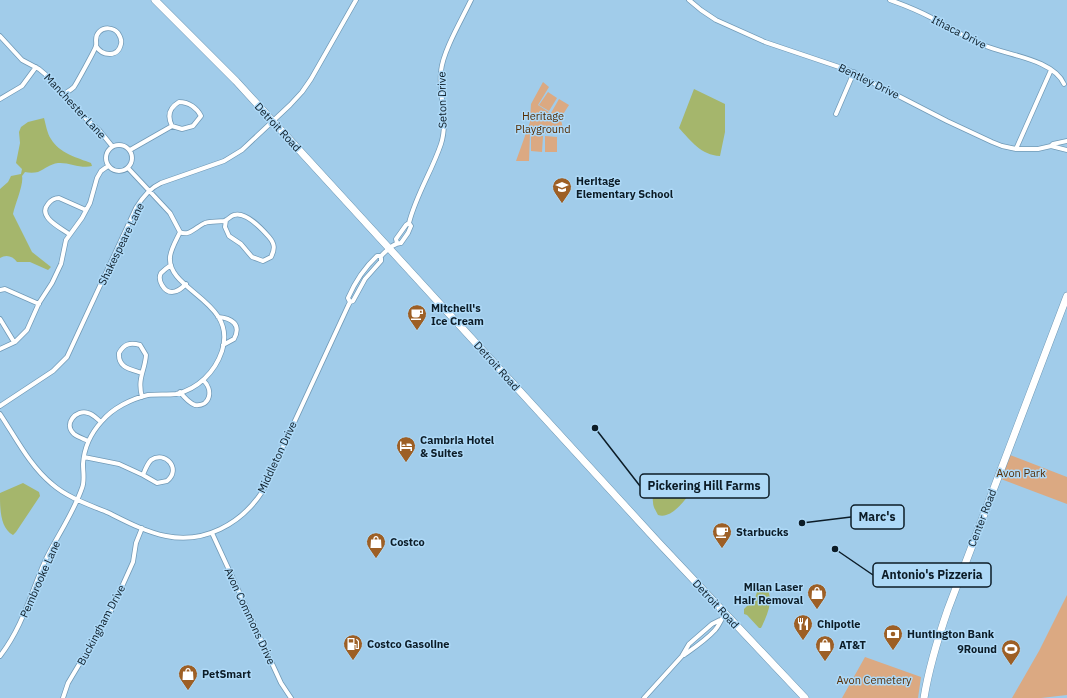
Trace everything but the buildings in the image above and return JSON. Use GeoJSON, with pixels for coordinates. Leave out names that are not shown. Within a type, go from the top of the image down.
{"type":"FeatureCollection","features":[{"type":"Feature","properties":{"kind":"main road","name":"Detroit Road"},"geometry":{"type":"LineString","coordinates":[[155,0],[236,81],[652,536],[805,698]]}},
{"type":"Feature","properties":{"kind":"main road","name":"Center Road"},"geometry":{"type":"LineString","coordinates":[[924,698],[935,646],[948,608],[1067,296]]}},
{"type":"Feature","properties":{"kind":"street","name":"Shakespeare Lane"},"geometry":{"type":"LineString","coordinates":[[0,406],[53,371],[67,357],[136,208],[149,191],[156,185],[166,180],[232,158],[242,150],[296,100],[306,87],[356,0]]}},
{"type":"Feature","properties":{"kind":"street","name":"Seton Drive"},"geometry":{"type":"LineString","coordinates":[[389,248],[397,243],[401,243],[408,233],[416,200],[442,139],[444,115],[441,78],[442,64],[471,0]]}},
{"type":"Feature","properties":{"kind":"street","name":"Bentley Drive"},"geometry":{"type":"LineString","coordinates":[[689,0],[716,20],[765,42],[854,72],[947,121],[1002,146],[1016,149],[1038,149],[1067,141]]}},
{"type":"Feature","properties":{"kind":"street","name":"Ithaca Drive"},"geometry":{"type":"LineString","coordinates":[[890,0],[931,17],[984,46],[1024,57],[1051,70],[1059,76],[1064,84]]}},
{"type":"Feature","properties":{"kind":"street"},"geometry":{"type":"LineString","coordinates":[[64,94],[75,86],[96,46],[96,35],[105,28],[116,31],[120,36],[120,47],[111,54],[104,54],[96,46]]}},
{"type":"Feature","properties":{"kind":"street","name":"Manchester Lane"},"geometry":{"type":"LineString","coordinates":[[0,36],[22,60],[36,67],[45,74],[99,130],[112,146]]}},
{"type":"Feature","properties":{"kind":"street"},"geometry":{"type":"LineString","coordinates":[[0,99],[22,86],[36,67]]}},
{"type":"Feature","properties":{"kind":"street"},"geometry":{"type":"LineString","coordinates":[[1016,149],[1051,70]]}},
{"type":"Feature","properties":{"kind":"street"},"geometry":{"type":"LineString","coordinates":[[836,114],[854,72]]}},
{"type":"Feature","properties":{"kind":"street"},"geometry":{"type":"LineString","coordinates":[[130,150],[172,126],[182,128],[193,126],[201,116],[190,105],[184,102],[179,102],[173,106],[169,114],[172,126]]}},
{"type":"Feature","properties":{"kind":"street"},"geometry":{"type":"LineString","coordinates":[[122,145],[130,150],[132,154],[132,161],[128,168],[120,171],[113,170],[108,166],[106,157],[112,146],[122,145]]}},
{"type":"Feature","properties":{"kind":"street","name":"Bentley Drive"},"geometry":{"type":"LineString","coordinates":[[1051,146],[1067,150]]}},
{"type":"Feature","properties":{"kind":"street"},"geometry":{"type":"LineString","coordinates":[[0,349],[14,342],[27,330],[39,304],[52,283],[61,264],[69,234],[86,210],[92,197],[97,178],[101,171],[108,166]]}},
{"type":"Feature","properties":{"kind":"street"},"geometry":{"type":"LineString","coordinates":[[128,168],[170,213],[180,232],[185,234],[205,223],[226,220],[234,215],[242,214],[261,228],[274,244],[271,257],[263,261],[252,257],[241,244],[227,233],[225,227],[226,220]]}},
{"type":"Feature","properties":{"kind":"street"},"geometry":{"type":"LineString","coordinates":[[69,234],[47,217],[45,210],[48,203],[55,198],[59,198],[86,210]]}},
{"type":"Feature","properties":{"kind":"street"},"geometry":{"type":"LineString","coordinates":[[101,422],[87,412],[79,412],[73,417],[70,425],[74,434],[88,441],[101,422],[114,410],[142,397],[180,392],[190,389],[203,380],[215,365],[223,345],[223,331],[218,317],[208,304],[173,272],[171,265],[171,253],[180,232]]}},
{"type":"Feature","properties":{"kind":"street","name":"Middleton Drive"},"geometry":{"type":"LineString","coordinates":[[0,414],[39,472],[58,489],[142,528],[159,534],[178,537],[194,537],[212,533],[239,518],[252,506],[262,492],[350,302],[353,301],[365,279],[381,261],[381,256],[389,248]]}},
{"type":"Feature","properties":{"kind":"street"},"geometry":{"type":"LineString","coordinates":[[171,265],[162,272],[160,276],[160,281],[163,287],[172,292],[179,290],[186,284]]}},
{"type":"Feature","properties":{"kind":"street"},"geometry":{"type":"LineString","coordinates":[[0,290],[5,288],[39,304]]}},
{"type":"Feature","properties":{"kind":"street"},"geometry":{"type":"LineString","coordinates":[[218,317],[230,319],[235,323],[237,329],[234,339],[223,345]]}},
{"type":"Feature","properties":{"kind":"street"},"geometry":{"type":"LineString","coordinates":[[0,320],[14,342]]}},
{"type":"Feature","properties":{"kind":"street"},"geometry":{"type":"LineString","coordinates":[[142,373],[125,368],[121,364],[119,360],[119,353],[126,345],[132,343],[140,345],[144,351],[145,358],[140,386],[142,397]]}},
{"type":"Feature","properties":{"kind":"street"},"geometry":{"type":"LineString","coordinates":[[180,392],[194,404],[204,402],[208,398],[210,391],[208,385],[203,380]]}},
{"type":"Feature","properties":{"kind":"street","name":"Pembrooke Lane"},"geometry":{"type":"LineString","coordinates":[[0,656],[22,620],[45,561],[65,525],[83,485],[84,457],[88,441]]}},
{"type":"Feature","properties":{"kind":"street"},"geometry":{"type":"LineString","coordinates":[[84,457],[119,464],[160,483],[169,480],[173,474],[173,470],[168,460],[165,458],[158,458],[150,462],[143,474]]}},
{"type":"Feature","properties":{"kind":"street","name":"Buckingham Drive"},"geometry":{"type":"LineString","coordinates":[[63,698],[68,683],[111,610],[133,562],[136,543],[142,528]]}},
{"type":"Feature","properties":{"kind":"street","name":"Avon Commons Drive"},"geometry":{"type":"LineString","coordinates":[[212,533],[281,683],[291,698]]}},
{"type":"Feature","properties":{"kind":"street"},"geometry":{"type":"LineString","coordinates":[[644,698],[682,656],[689,644],[726,614]]}},
{"type":"Feature","properties":{"kind":"street"},"geometry":{"type":"LineString","coordinates":[[682,656],[694,649],[716,629],[720,620]]}},
{"type":"Feature","properties":{"kind":"green space","name":"Heritage Playground"},"geometry":{"type":"Polygon","coordinates":[[[543,82],[549,87],[538,105],[561,120],[563,128],[562,134],[530,133],[529,161],[516,161],[530,122],[531,104],[543,82]]]}},
{"type":"Feature","properties":{"kind":"green space"},"geometry":{"type":"Polygon","coordinates":[[[548,92],[557,98],[549,111],[539,105],[548,92]]]}},
{"type":"Feature","properties":{"kind":"green space"},"geometry":{"type":"Polygon","coordinates":[[[559,99],[569,105],[560,119],[551,113],[559,99]]]}},
{"type":"Feature","properties":{"kind":"green space"},"geometry":{"type":"Polygon","coordinates":[[[531,135],[543,136],[542,152],[531,151],[531,135]]]}},
{"type":"Feature","properties":{"kind":"green space"},"geometry":{"type":"Polygon","coordinates":[[[545,136],[557,137],[557,152],[545,152],[545,136]]]}},
{"type":"Feature","properties":{"kind":"green space","name":"Avon Park"},"geometry":{"type":"Polygon","coordinates":[[[1010,455],[1067,477],[1067,504],[1001,479],[1010,455]]]}},
{"type":"Feature","properties":{"kind":"green space"},"geometry":{"type":"Polygon","coordinates":[[[1067,595],[1067,695],[1041,698],[1012,698],[1039,651],[1067,595]]]}},
{"type":"Feature","properties":{"kind":"green space","name":"Avon Cemetery"},"geometry":{"type":"Polygon","coordinates":[[[865,657],[921,677],[918,698],[842,698],[865,657]]]}},
{"type":"Feature","properties":{"kind":"shaded area"},"geometry":{"type":"Polygon","coordinates":[[[694,89],[725,104],[725,132],[720,156],[707,153],[702,150],[679,128],[694,89]]]}},
{"type":"Feature","properties":{"kind":"shaded area"},"geometry":{"type":"Polygon","coordinates":[[[44,118],[48,134],[54,144],[69,154],[91,163],[92,166],[84,167],[66,163],[58,163],[50,165],[38,172],[25,172],[22,176],[21,189],[13,214],[32,252],[51,267],[48,270],[30,262],[17,262],[14,258],[9,256],[0,258],[0,189],[8,182],[11,176],[21,174],[22,169],[16,163],[20,143],[19,132],[21,127],[28,122],[44,118]]]}},
{"type":"Feature","properties":{"kind":"shaded area"},"geometry":{"type":"Polygon","coordinates":[[[671,478],[684,483],[690,494],[680,506],[672,512],[663,516],[658,515],[654,506],[653,498],[655,491],[660,484],[671,478]]]}},
{"type":"Feature","properties":{"kind":"shaded area"},"geometry":{"type":"Polygon","coordinates":[[[23,483],[39,492],[40,496],[13,535],[5,528],[3,523],[0,493],[23,483]]]}},
{"type":"Feature","properties":{"kind":"shaded area"},"geometry":{"type":"Polygon","coordinates":[[[763,587],[769,589],[770,600],[769,609],[761,628],[759,628],[747,615],[744,614],[744,609],[755,598],[758,589],[763,587]]]}},
{"type":"Feature","properties":{"kind":"place","name":"Heritage Elementary School"},"geometry":{"type":"Point","coordinates":[562,204]}},
{"type":"Feature","properties":{"kind":"place","name":"Mitchell's Ice Cream"},"geometry":{"type":"Point","coordinates":[417,331]}},
{"type":"Feature","properties":{"kind":"place","name":"Pickering Hill Farms"},"geometry":{"type":"Point","coordinates":[595,428]}},
{"type":"Feature","properties":{"kind":"place","name":"Cambria Hotel & Suites"},"geometry":{"type":"Point","coordinates":[406,463]}},
{"type":"Feature","properties":{"kind":"place","name":"Marc's"},"geometry":{"type":"Point","coordinates":[802,523]}},
{"type":"Feature","properties":{"kind":"place","name":"Starbucks"},"geometry":{"type":"Point","coordinates":[722,549]}},
{"type":"Feature","properties":{"kind":"place","name":"Antonio's Pizzeria"},"geometry":{"type":"Point","coordinates":[835,549]}},
{"type":"Feature","properties":{"kind":"place","name":"Costco"},"geometry":{"type":"Point","coordinates":[376,559]}},
{"type":"Feature","properties":{"kind":"place","name":"Milan Laser Hair Removal"},"geometry":{"type":"Point","coordinates":[817,610]}},
{"type":"Feature","properties":{"kind":"place","name":"Chipotle"},"geometry":{"type":"Point","coordinates":[803,641]}},
{"type":"Feature","properties":{"kind":"place","name":"Huntington Bank"},"geometry":{"type":"Point","coordinates":[893,651]}},
{"type":"Feature","properties":{"kind":"place","name":"Costco Gasoline"},"geometry":{"type":"Point","coordinates":[353,661]}},
{"type":"Feature","properties":{"kind":"place","name":"AT&T"},"geometry":{"type":"Point","coordinates":[825,662]}},
{"type":"Feature","properties":{"kind":"place","name":"9Round"},"geometry":{"type":"Point","coordinates":[1011,666]}},
{"type":"Feature","properties":{"kind":"place","name":"PetSmart"},"geometry":{"type":"Point","coordinates":[188,691]}}]}
